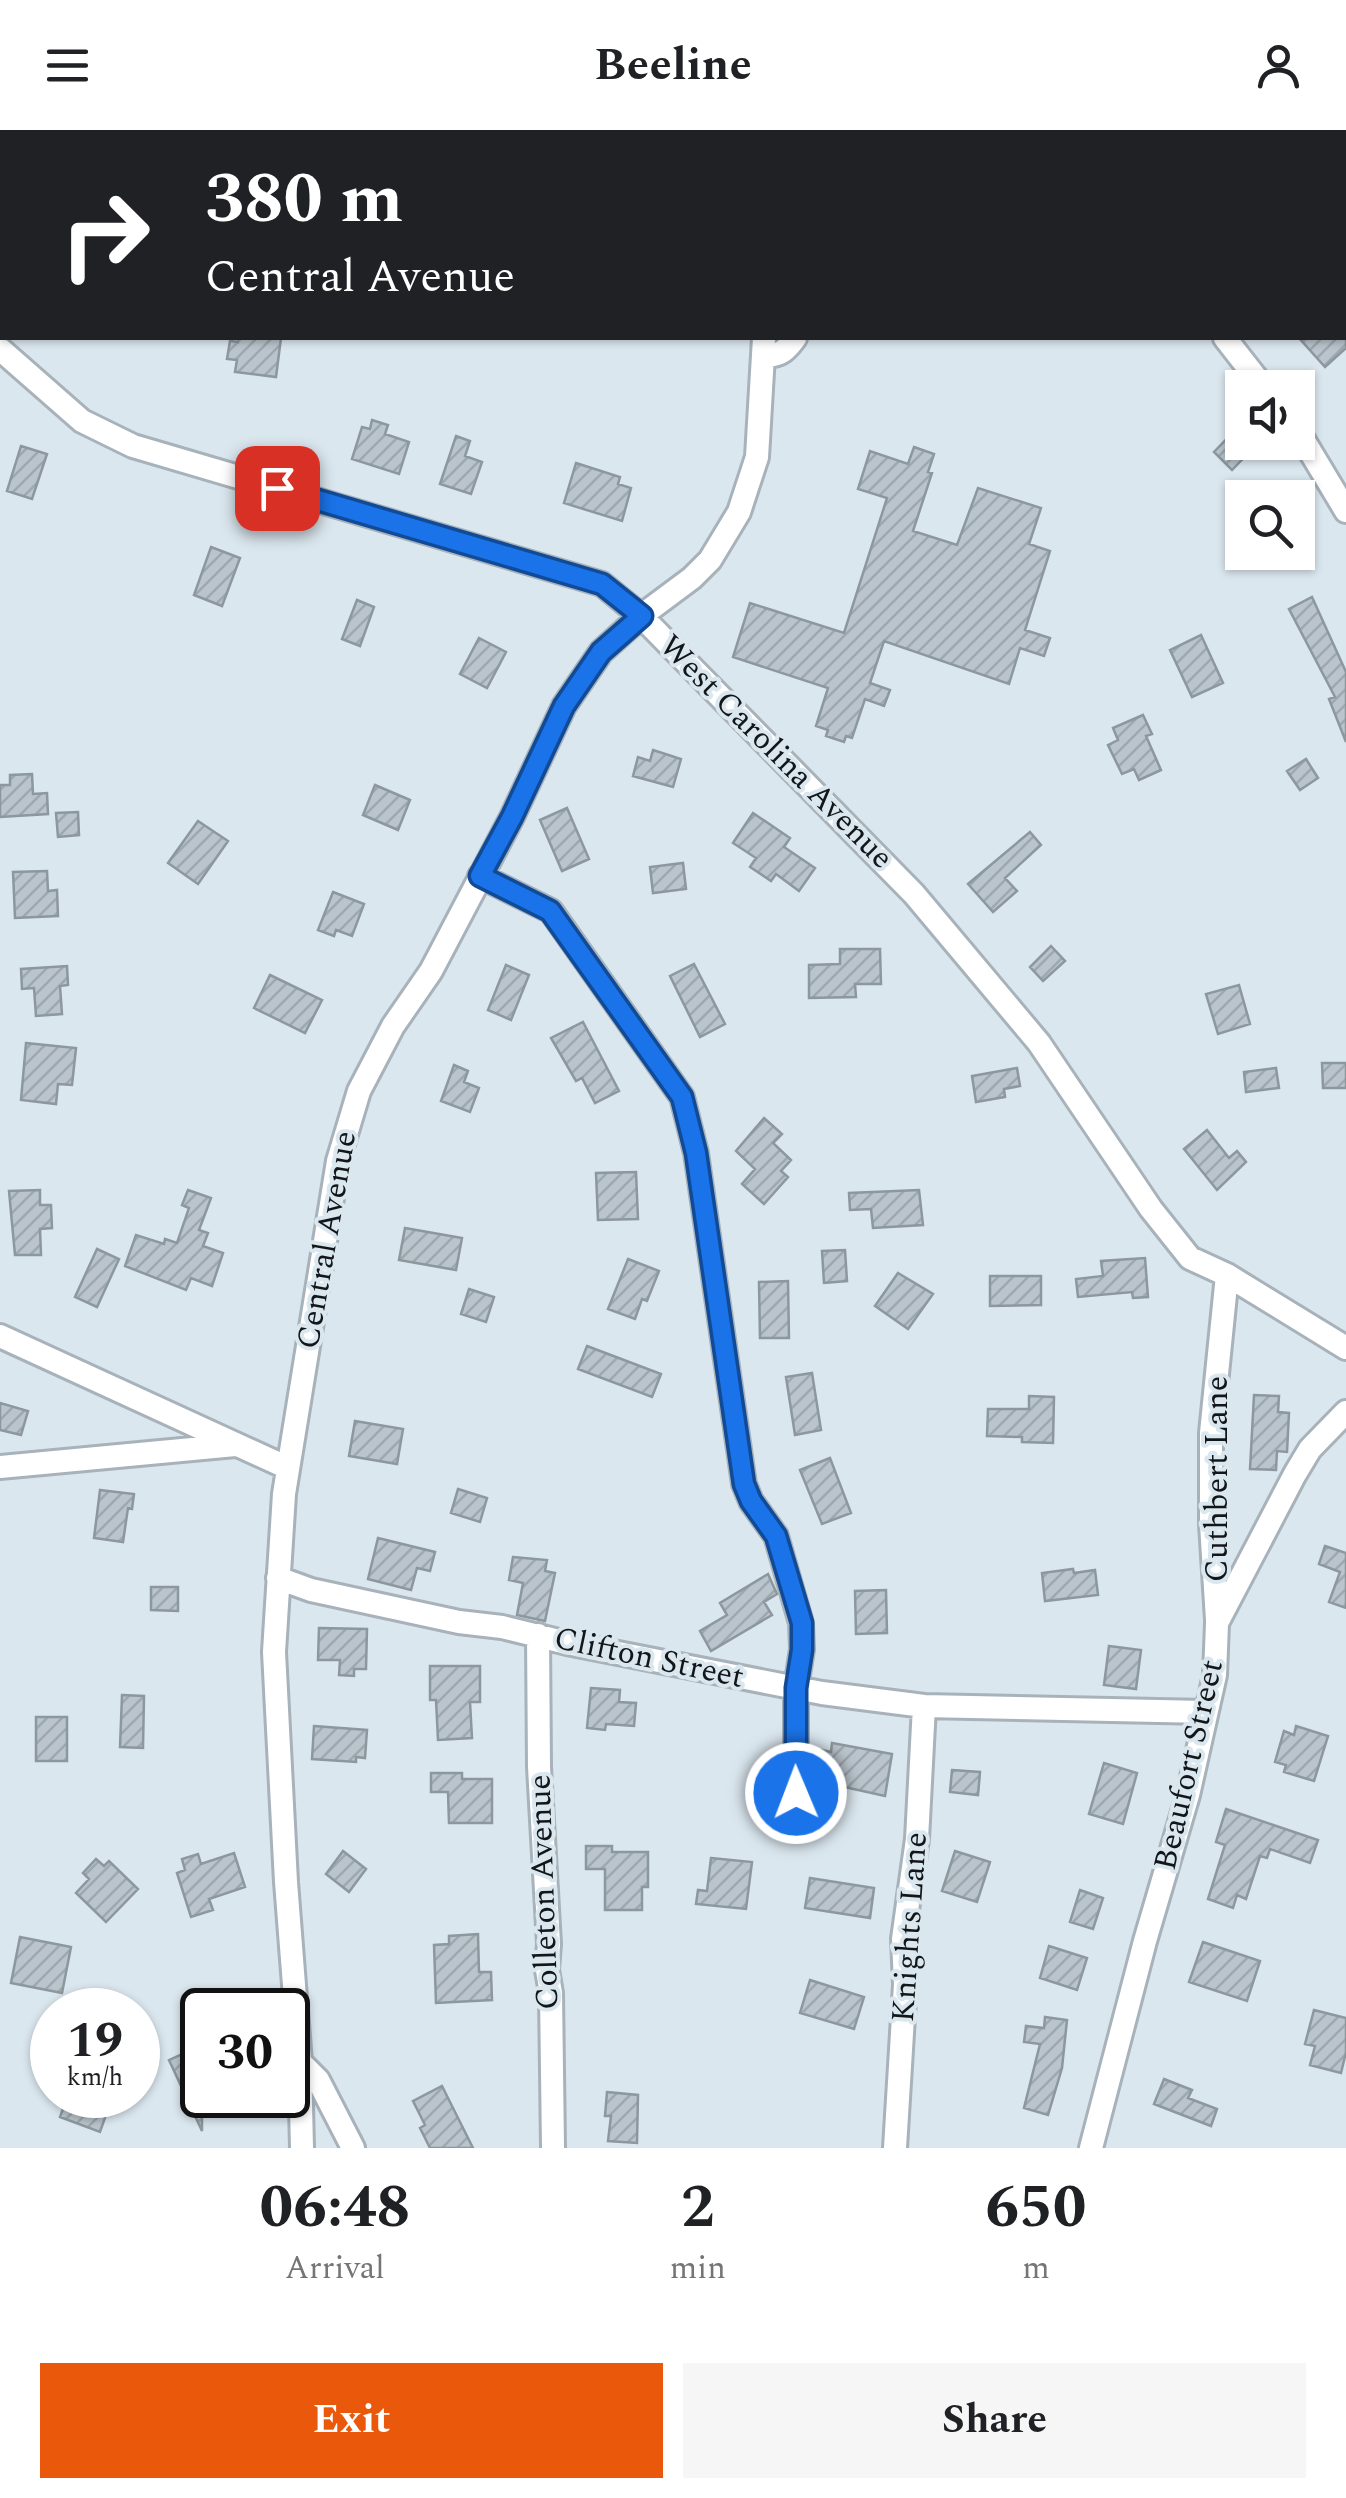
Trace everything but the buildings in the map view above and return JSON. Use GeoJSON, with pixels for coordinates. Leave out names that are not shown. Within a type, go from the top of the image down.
{"type":"FeatureCollection","features":[{"type":"Feature","properties":{"kind":"street"},"geometry":{"type":"LineString","coordinates":[[764,346],[773,356],[786,350],[794,340]]}},
{"type":"Feature","properties":{"kind":"street"},"geometry":{"type":"LineString","coordinates":[[1227,340],[1250,370]]}},
{"type":"Feature","properties":{"kind":"street","name":"Central Avenue"},"geometry":{"type":"LineString","coordinates":[[295,1988],[277,1743],[274,1652],[278,1578],[288,1468],[346,1125],[392,1026],[430,971],[512,817],[564,706],[601,652],[692,578],[726,537],[740,512],[757,457],[764,346]]}},
{"type":"Feature","properties":{"kind":"street","name":"West Carolina Avenue"},"geometry":{"type":"LineString","coordinates":[[0,349],[82,421],[132,446],[602,584],[642,616],[914,894],[1040,1043],[1151,1209],[1190,1258],[1226,1275],[1346,1348]]}},
{"type":"Feature","properties":{"kind":"street"},"geometry":{"type":"LineString","coordinates":[[1315,459],[1346,511]]}},
{"type":"Feature","properties":{"kind":"street"},"geometry":{"type":"LineString","coordinates":[[480,876],[550,911],[682,1097],[696,1153],[744,1484],[776,1536],[802,1623],[796,1688],[796,1793]]}},
{"type":"Feature","properties":{"kind":"street","name":"Cuthbert Lane"},"geometry":{"type":"LineString","coordinates":[[1217,1623],[1211,1433],[1226,1275]]}},
{"type":"Feature","properties":{"kind":"street"},"geometry":{"type":"LineString","coordinates":[[0,1336],[288,1468]]}},
{"type":"Feature","properties":{"kind":"street","name":"Beaufort Street"},"geometry":{"type":"LineString","coordinates":[[1096,2145],[1154,1906],[1188,1795],[1215,1675],[1217,1623],[1310,1449],[1346,1412]]}},
{"type":"Feature","properties":{"kind":"street"},"geometry":{"type":"LineString","coordinates":[[0,1468],[236,1445]]}},
{"type":"Feature","properties":{"kind":"street","name":"Clifton Street"},"geometry":{"type":"LineString","coordinates":[[278,1578],[311,1590],[459,1622],[796,1688],[924,1706],[1206,1712]]}},
{"type":"Feature","properties":{"kind":"street","name":"Colleton Avenue"},"geometry":{"type":"LineString","coordinates":[[538,1636],[553,2148]]}},
{"type":"Feature","properties":{"kind":"street","name":"Knights Lane"},"geometry":{"type":"LineString","coordinates":[[895,2148],[904,1939],[918,1839],[924,1706]]}},
{"type":"Feature","properties":{"kind":"street"},"geometry":{"type":"LineString","coordinates":[[310,2072],[318,2080],[352,2148]]}},
{"type":"Feature","properties":{"kind":"street","name":"Central Avenue"},"geometry":{"type":"LineString","coordinates":[[301,2118],[302,2148]]}},
{"type":"Feature","properties":{"kind":"route"},"geometry":{"type":"LineString","coordinates":[[277,488],[602,584],[642,616],[587,669],[564,706],[480,876],[550,911],[682,1097],[696,1153],[744,1484],[776,1536],[802,1623],[796,1678],[796,1793]]}}]}
